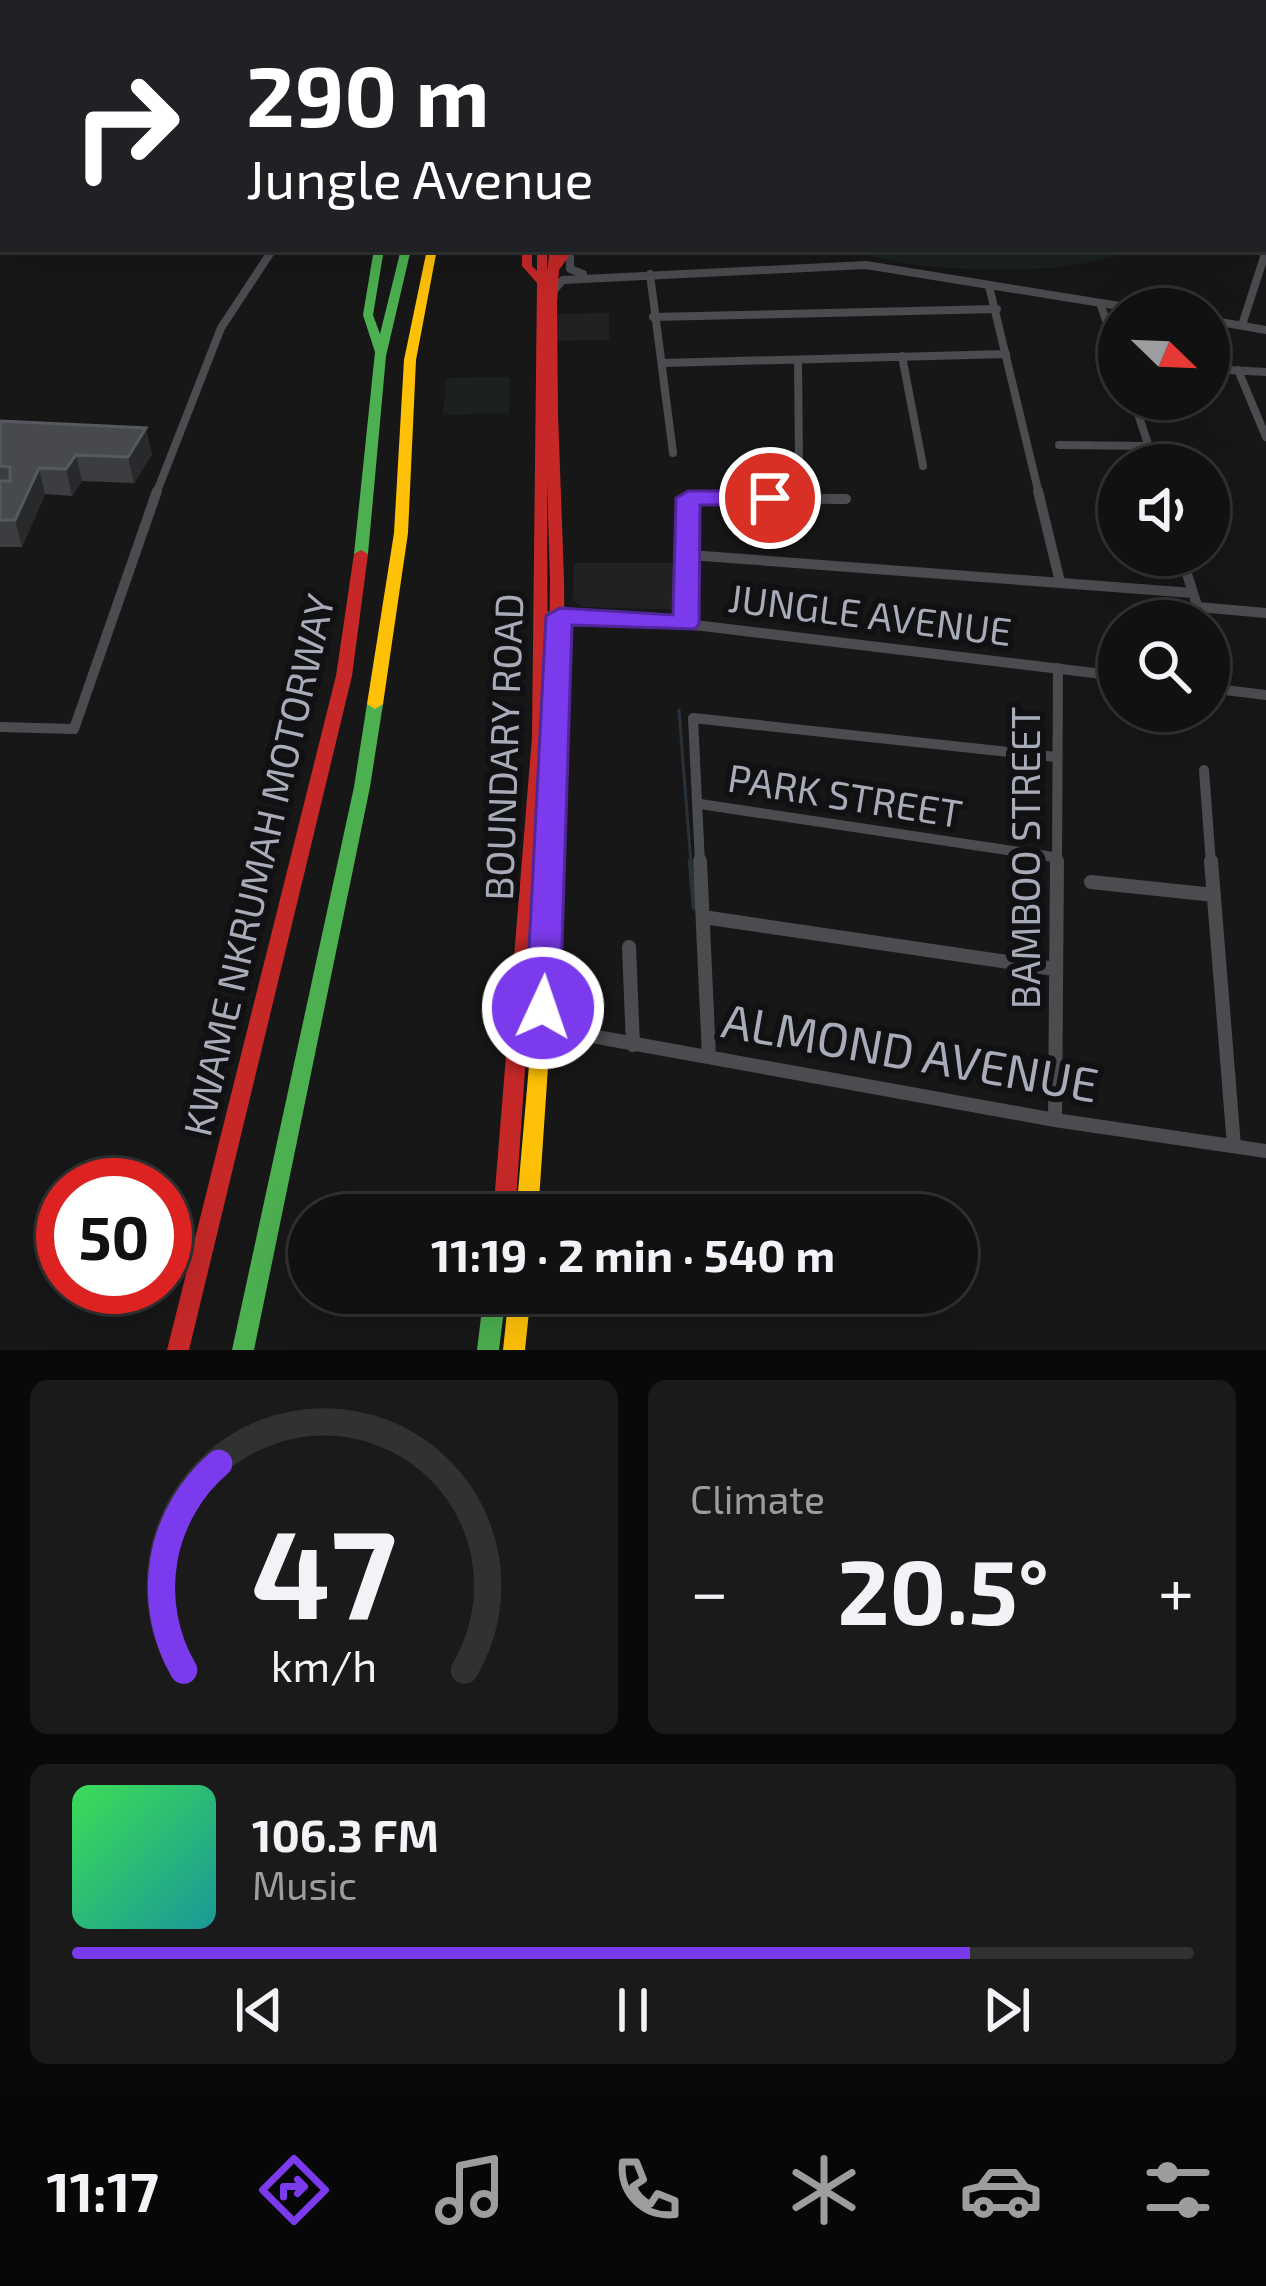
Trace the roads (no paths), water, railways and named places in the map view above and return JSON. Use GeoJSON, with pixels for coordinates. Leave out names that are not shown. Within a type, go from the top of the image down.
{"type":"FeatureCollection","features":[{"type":"Feature","properties":{"kind":"main road"},"geometry":{"type":"LineString","coordinates":[[380,356],[368,315],[381,252]]}},
{"type":"Feature","properties":{"kind":"main road","name":"KWAME NKRUMAH MOTORWAY"},"geometry":{"type":"LineString","coordinates":[[178,1350],[344,676],[363,543],[380,356],[405,252]]}},
{"type":"Feature","properties":{"kind":"main road","name":"KWAME NKRUMAH MOTORWAY"},"geometry":{"type":"LineString","coordinates":[[243,1350],[362,787],[401,533],[410,360],[431,252]]}},
{"type":"Feature","properties":{"kind":"main road","name":"BOUNDARY ROAD"},"geometry":{"type":"LineString","coordinates":[[527,252],[526,266],[547,282]]}},
{"type":"Feature","properties":{"kind":"main road","name":"BOUNDARY ROAD"},"geometry":{"type":"LineString","coordinates":[[542,252],[547,282]]}},
{"type":"Feature","properties":{"kind":"main road","name":"BOUNDARY ROAD"},"geometry":{"type":"LineString","coordinates":[[528,1194],[542,1027],[551,616],[536,359],[554,252]]}},
{"type":"Feature","properties":{"kind":"main road"},"geometry":{"type":"LineString","coordinates":[[547,282],[568,252]]}},
{"type":"Feature","properties":{"kind":"main road","name":"BOUNDARY ROAD"},"geometry":{"type":"LineString","coordinates":[[506,1194],[529,952],[551,616]]}},
{"type":"Feature","properties":{"kind":"main road"},"geometry":{"type":"LineString","coordinates":[[488,1350],[492,1314]]}},
{"type":"Feature","properties":{"kind":"main road"},"geometry":{"type":"LineString","coordinates":[[514,1350],[518,1314]]}},
{"type":"Feature","properties":{"kind":"street"},"geometry":{"type":"LineString","coordinates":[[0,727],[74,729],[185,411],[221,328],[271,252]]}},
{"type":"Feature","properties":{"kind":"street"},"geometry":{"type":"LineString","coordinates":[[570,252],[571,272],[622,275]]}},
{"type":"Feature","properties":{"kind":"street"},"geometry":{"type":"LineString","coordinates":[[1241,326],[1266,252]]}},
{"type":"Feature","properties":{"kind":"street"},"geometry":{"type":"LineString","coordinates":[[547,282],[866,266],[1098,303]]}},
{"type":"Feature","properties":{"kind":"street"},"geometry":{"type":"LineString","coordinates":[[650,274],[673,453]]}},
{"type":"Feature","properties":{"kind":"street"},"geometry":{"type":"LineString","coordinates":[[989,286],[1060,582]]}},
{"type":"Feature","properties":{"kind":"street"},"geometry":{"type":"LineString","coordinates":[[653,316],[997,309]]}},
{"type":"Feature","properties":{"kind":"street"},"geometry":{"type":"LineString","coordinates":[[1230,324],[1266,330]]}},
{"type":"Feature","properties":{"kind":"street"},"geometry":{"type":"LineString","coordinates":[[662,363],[1006,354]]}},
{"type":"Feature","properties":{"kind":"street"},"geometry":{"type":"LineString","coordinates":[[902,356],[923,466]]}},
{"type":"Feature","properties":{"kind":"street"},"geometry":{"type":"LineString","coordinates":[[798,361],[800,460]]}},
{"type":"Feature","properties":{"kind":"street"},"geometry":{"type":"LineString","coordinates":[[1230,370],[1266,372]]}},
{"type":"Feature","properties":{"kind":"street"},"geometry":{"type":"LineString","coordinates":[[1238,370],[1266,437]]}},
{"type":"Feature","properties":{"kind":"street"},"geometry":{"type":"LineString","coordinates":[[1059,445],[1098,445]]}},
{"type":"Feature","properties":{"kind":"street"},"geometry":{"type":"LineString","coordinates":[[686,624],[688,498],[846,499]]}},
{"type":"Feature","properties":{"kind":"street"},"geometry":{"type":"LineString","coordinates":[[690,555],[1192,593]]}},
{"type":"Feature","properties":{"kind":"street"},"geometry":{"type":"LineString","coordinates":[[1187,576],[1195,600]]}},
{"type":"Feature","properties":{"kind":"street"},"geometry":{"type":"LineString","coordinates":[[1230,610],[1266,613]]}},
{"type":"Feature","properties":{"kind":"street","name":"JUNGLE AVENUE"},"geometry":{"type":"LineString","coordinates":[[551,616],[686,624],[1098,673]]}},
{"type":"Feature","properties":{"kind":"street","name":"BAMBOO STREET"},"geometry":{"type":"LineString","coordinates":[[1054,1120],[1058,668]]}},
{"type":"Feature","properties":{"kind":"street"},"geometry":{"type":"LineString","coordinates":[[1230,691],[1266,695]]}},
{"type":"Feature","properties":{"kind":"street"},"geometry":{"type":"LineString","coordinates":[[709,1057],[695,716],[1056,757]]}},
{"type":"Feature","properties":{"kind":"street"},"geometry":{"type":"LineString","coordinates":[[1204,770],[1234,1146]]}},
{"type":"Feature","properties":{"kind":"street","name":"PARK STREET"},"geometry":{"type":"LineString","coordinates":[[700,804],[1053,857]]}},
{"type":"Feature","properties":{"kind":"street"},"geometry":{"type":"LineString","coordinates":[[1090,881],[1214,895]]}},
{"type":"Feature","properties":{"kind":"street"},"geometry":{"type":"LineString","coordinates":[[703,916],[1055,969]]}},
{"type":"Feature","properties":{"kind":"street"},"geometry":{"type":"LineString","coordinates":[[629,947],[632,1045]]}},
{"type":"Feature","properties":{"kind":"street","name":"ALMOND AVENUE"},"geometry":{"type":"LineString","coordinates":[[542,1027],[1054,1120],[1266,1151]]}},
{"type":"Feature","properties":{"kind":"waterway"},"geometry":{"type":"LineString","coordinates":[[679,710],[691,864]]}},
{"type":"Feature","properties":{"kind":"waterway"},"geometry":{"type":"LineString","coordinates":[[690,861],[694,908]]}}]}
